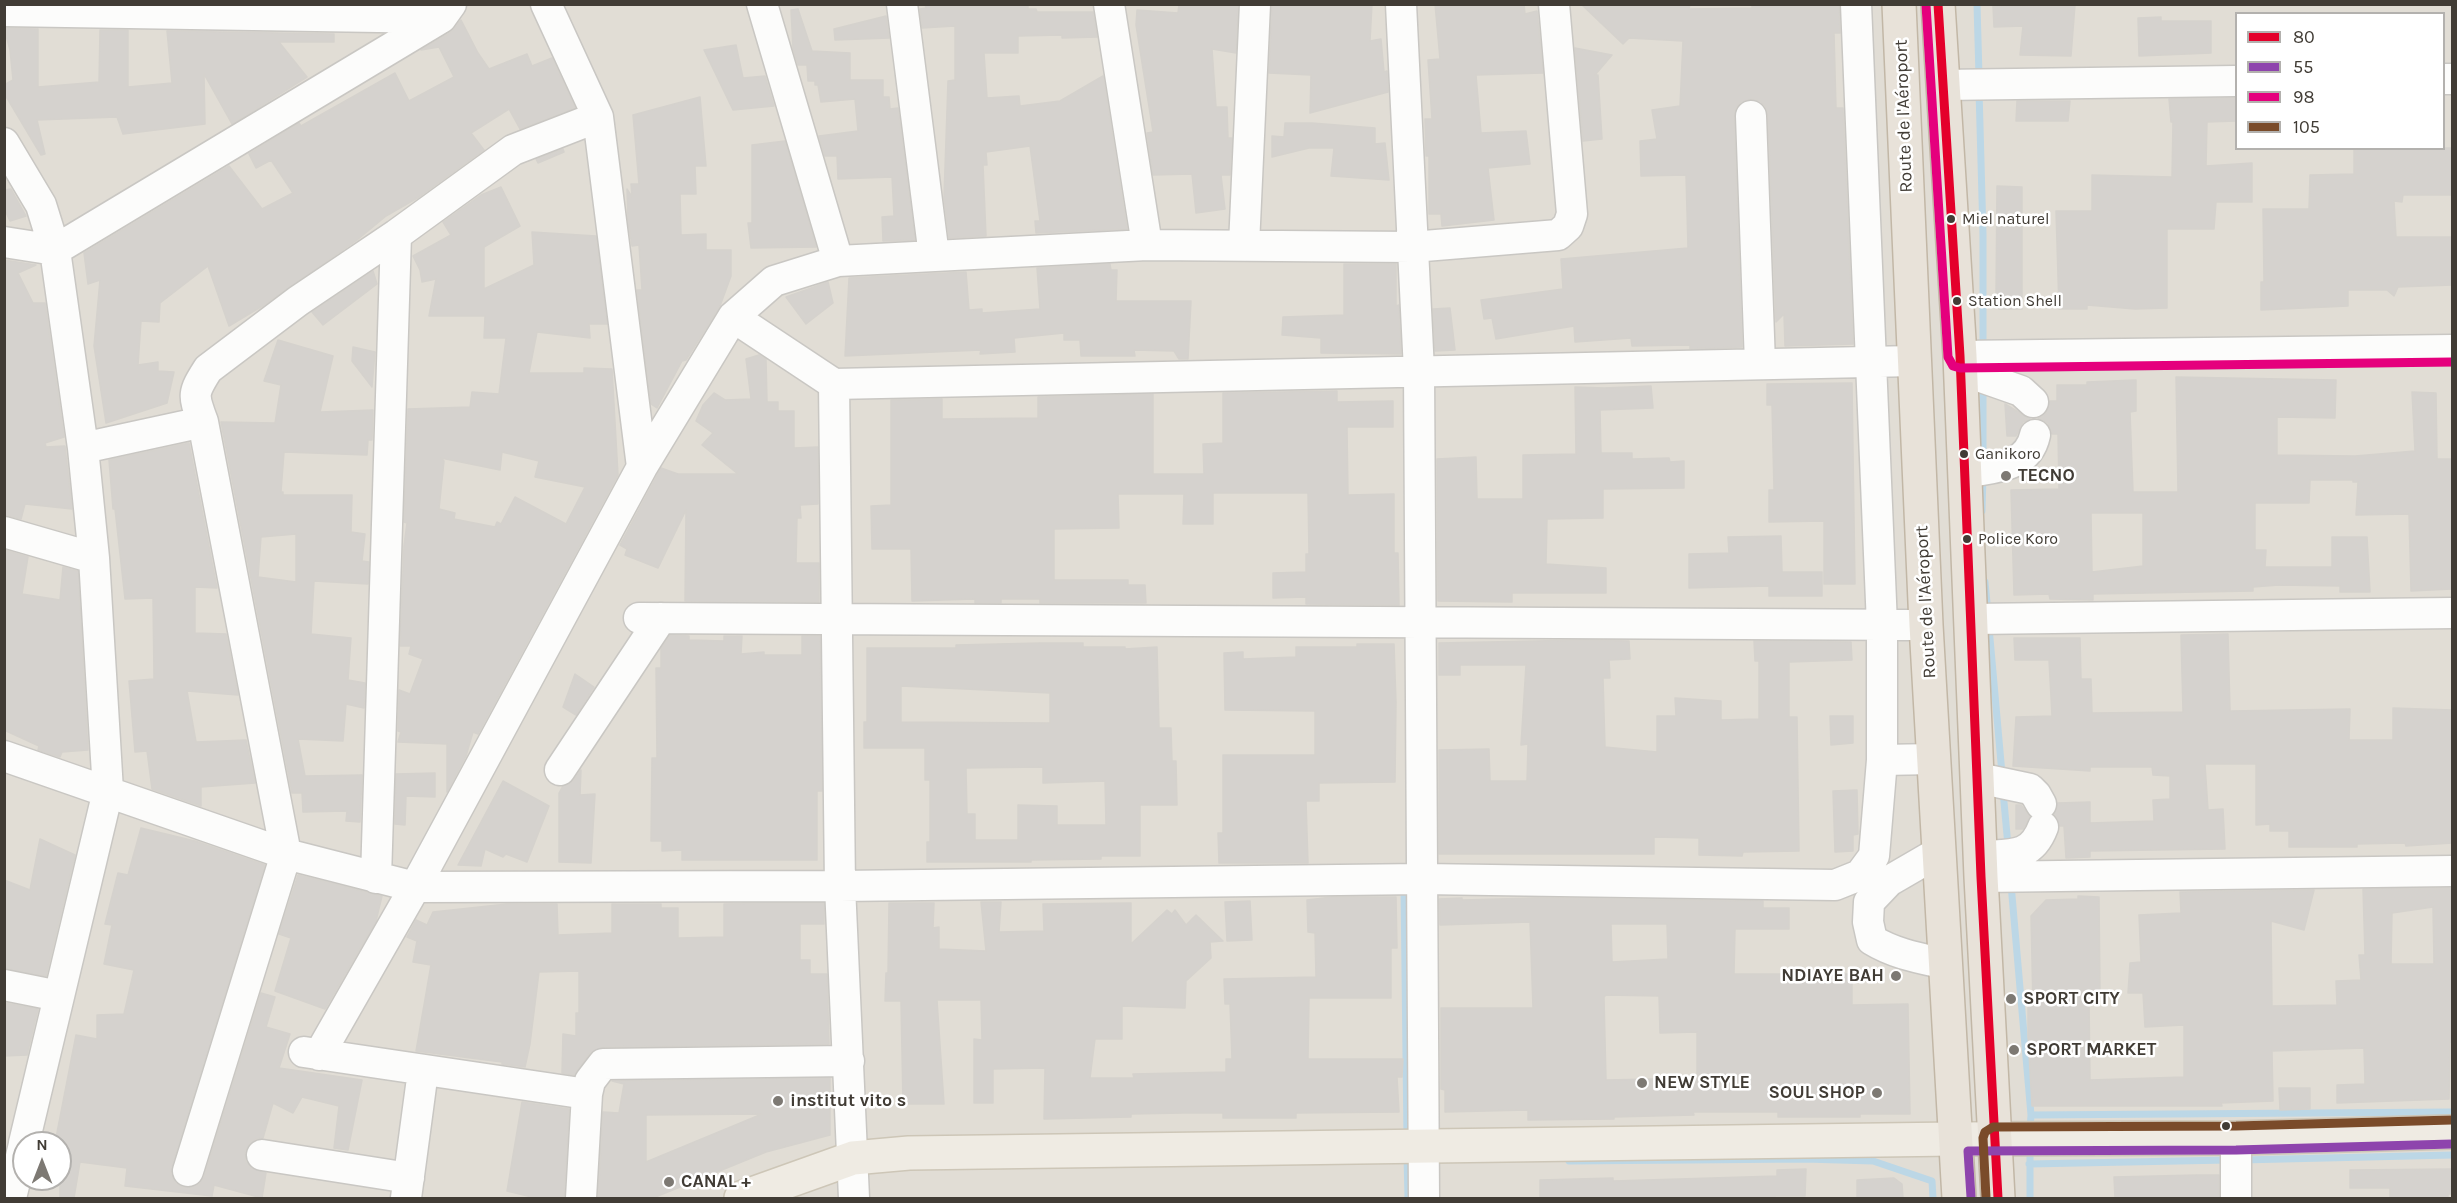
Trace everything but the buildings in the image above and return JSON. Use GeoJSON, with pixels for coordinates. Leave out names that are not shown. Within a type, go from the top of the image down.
{"type":"FeatureCollection","features":[{"type":"Feature","properties":{"kind":"highway","name":"Route de l'Aéroport"},"geometry":{"type":"LineString","coordinates":[[1899,4],[1926,625],[1959,1198]]}},
{"type":"Feature","properties":{"kind":"highway"},"geometry":{"type":"LineString","coordinates":[[1938,4],[1961,363],[1973,619],[1981,866],[1998,1198]]}},
{"type":"Feature","properties":{"kind":"main road"},"geometry":{"type":"LineString","coordinates":[[743,1198],[853,1158],[909,1153],[1955,1139],[2236,1138],[2452,1132]]}},
{"type":"Feature","properties":{"kind":"street"},"geometry":{"type":"LineString","coordinates":[[546,4],[598,117],[642,467]]}},
{"type":"Feature","properties":{"kind":"street"},"geometry":{"type":"LineString","coordinates":[[762,4],[838,261]]}},
{"type":"Feature","properties":{"kind":"street"},"geometry":{"type":"LineString","coordinates":[[902,4],[933,256]]}},
{"type":"Feature","properties":{"kind":"street"},"geometry":{"type":"LineString","coordinates":[[1109,4],[1147,244]]}},
{"type":"Feature","properties":{"kind":"street"},"geometry":{"type":"LineString","coordinates":[[1244,244],[1255,4]]}},
{"type":"Feature","properties":{"kind":"street"},"geometry":{"type":"LineString","coordinates":[[1401,4],[1419,371],[1424,1198]]}},
{"type":"Feature","properties":{"kind":"street"},"geometry":{"type":"LineString","coordinates":[[587,1094],[312,1054],[414,887],[642,467],[733,317],[774,280],[838,261],[1147,244],[1412,247],[1558,235],[1568,226],[1572,214],[1554,4]]}},
{"type":"Feature","properties":{"kind":"street"},"geometry":{"type":"LineString","coordinates":[[4,756],[286,854],[414,887],[840,886],[1422,879],[1835,885],[1860,875],[1874,856],[1882,760],[1882,625],[1857,4]]}},
{"type":"Feature","properties":{"kind":"street"},"geometry":{"type":"LineString","coordinates":[[4,11],[446,11]]}},
{"type":"Feature","properties":{"kind":"street"},"geometry":{"type":"LineString","coordinates":[[4,242],[55,250],[446,11]]}},
{"type":"Feature","properties":{"kind":"street"},"geometry":{"type":"LineString","coordinates":[[1942,85],[2235,81]]}},
{"type":"Feature","properties":{"kind":"street"},"geometry":{"type":"LineString","coordinates":[[1751,116],[1760,364]]}},
{"type":"Feature","properties":{"kind":"street"},"geometry":{"type":"LineString","coordinates":[[188,1171],[286,854],[203,422],[194,398],[198,385],[208,369],[298,301],[396,235],[513,150],[598,117]]}},
{"type":"Feature","properties":{"kind":"street"},"geometry":{"type":"LineString","coordinates":[[4,143],[41,205],[55,250],[83,448],[94,558],[108,791],[23,1131]]}},
{"type":"Feature","properties":{"kind":"street"},"geometry":{"type":"LineString","coordinates":[[376,878],[396,235]]}},
{"type":"Feature","properties":{"kind":"street"},"geometry":{"type":"LineString","coordinates":[[733,317],[834,384],[1914,361]]}},
{"type":"Feature","properties":{"kind":"street"},"geometry":{"type":"LineString","coordinates":[[1961,363],[2452,350]]}},
{"type":"Feature","properties":{"kind":"street"},"geometry":{"type":"LineString","coordinates":[[1961,363],[2021,391],[2033,402]]}},
{"type":"Feature","properties":{"kind":"street"},"geometry":{"type":"LineString","coordinates":[[834,384],[840,886],[854,1198]]}},
{"type":"Feature","properties":{"kind":"street"},"geometry":{"type":"LineString","coordinates":[[83,448],[203,422]]}},
{"type":"Feature","properties":{"kind":"street"},"geometry":{"type":"LineString","coordinates":[[1966,473],[2013,463],[2032,448],[2035,435]]}},
{"type":"Feature","properties":{"kind":"street"},"geometry":{"type":"LineString","coordinates":[[4,532],[94,558]]}},
{"type":"Feature","properties":{"kind":"street"},"geometry":{"type":"LineString","coordinates":[[1973,619],[2452,613]]}},
{"type":"Feature","properties":{"kind":"street"},"geometry":{"type":"LineString","coordinates":[[560,770],[650,618],[1926,625]]}},
{"type":"Feature","properties":{"kind":"street"},"geometry":{"type":"LineString","coordinates":[[1882,760],[1934,759]]}},
{"type":"Feature","properties":{"kind":"street"},"geometry":{"type":"LineString","coordinates":[[1978,778],[2030,789],[2042,816],[2039,839],[2022,853],[1981,866]]}},
{"type":"Feature","properties":{"kind":"street"},"geometry":{"type":"LineString","coordinates":[[1939,852],[1889,881],[1869,902],[1868,922],[1872,940],[1886,948],[1901,955],[1946,964]]}},
{"type":"Feature","properties":{"kind":"street"},"geometry":{"type":"LineString","coordinates":[[1981,866],[2452,871]]}},
{"type":"Feature","properties":{"kind":"street"},"geometry":{"type":"LineString","coordinates":[[4,985],[58,996]]}},
{"type":"Feature","properties":{"kind":"street"},"geometry":{"type":"LineString","coordinates":[[581,1198],[587,1094],[590,1081],[603,1064],[849,1061]]}},
{"type":"Feature","properties":{"kind":"street"},"geometry":{"type":"LineString","coordinates":[[261,1155],[408,1188],[423,1071]]}},
{"type":"Feature","properties":{"kind":"street"},"geometry":{"type":"LineString","coordinates":[[2236,1138],[2236,1198]]}},
{"type":"Feature","properties":{"kind":"shaded area"},"geometry":{"type":"Polygon","coordinates":[[[5,5],[2452,5],[2452,1198],[5,1198],[5,5]]]}},
{"type":"Feature","properties":{"kind":"waterway"},"geometry":{"type":"LineString","coordinates":[[1977,4],[1979,76]]}},
{"type":"Feature","properties":{"kind":"waterway"},"geometry":{"type":"LineString","coordinates":[[1979,90],[1983,349]]}},
{"type":"Feature","properties":{"kind":"waterway"},"geometry":{"type":"LineString","coordinates":[[1983,384],[1983,463]]}},
{"type":"Feature","properties":{"kind":"waterway"},"geometry":{"type":"LineString","coordinates":[[1982,511],[1983,477]]}},
{"type":"Feature","properties":{"kind":"waterway"},"geometry":{"type":"LineString","coordinates":[[1985,582],[1988,613]]}},
{"type":"Feature","properties":{"kind":"waterway"},"geometry":{"type":"LineString","coordinates":[[1989,627],[2002,774]]}},
{"type":"Feature","properties":{"kind":"waterway"},"geometry":{"type":"LineString","coordinates":[[2003,791],[2008,846]]}},
{"type":"Feature","properties":{"kind":"waterway"},"geometry":{"type":"LineString","coordinates":[[2011,884],[2031,1115],[2030,1130]]}},
{"type":"Feature","properties":{"kind":"waterway"},"geometry":{"type":"LineString","coordinates":[[1404,886],[1407,1139]]}},
{"type":"Feature","properties":{"kind":"waterway"},"geometry":{"type":"LineString","coordinates":[[2031,1115],[2452,1112]]}},
{"type":"Feature","properties":{"kind":"waterway"},"geometry":{"type":"LineString","coordinates":[[2030,1147],[2030,1198]]}},
{"type":"Feature","properties":{"kind":"waterway"},"geometry":{"type":"LineString","coordinates":[[2242,1160],[2452,1155]]}},
{"type":"Feature","properties":{"kind":"waterway"},"geometry":{"type":"LineString","coordinates":[[1407,1156],[1408,1198]]}},
{"type":"Feature","properties":{"kind":"waterway"},"geometry":{"type":"LineString","coordinates":[[1569,1161],[1805,1159],[1873,1161],[1932,1181],[1933,1198]]}},
{"type":"Feature","properties":{"kind":"waterway"},"geometry":{"type":"LineString","coordinates":[[2029,1164],[2228,1160]]}},
{"type":"Feature","properties":{"kind":"transit line","name":"80"},"geometry":{"type":"LineString","coordinates":[[1938,4],[1960,356],[1981,877],[1998,1198]]}},
{"type":"Feature","properties":{"kind":"transit line","name":"98"},"geometry":{"type":"LineString","coordinates":[[1926,5],[1948,357],[1953,366],[1960,368],[2452,362]]}},
{"type":"Feature","properties":{"kind":"transit line","name":"105"},"geometry":{"type":"LineString","coordinates":[[1986,1198],[1983,1138],[1985,1132],[1993,1127],[2236,1126],[2452,1120]]}},
{"type":"Feature","properties":{"kind":"transit line","name":"55"},"geometry":{"type":"LineString","coordinates":[[1971,1197],[1968,1151],[2236,1150],[2452,1144]]}},
{"type":"Feature","properties":{"kind":"place","name":"Miel naturel"},"geometry":{"type":"Point","coordinates":[1951,219]}},
{"type":"Feature","properties":{"kind":"place","name":"Station Shell"},"geometry":{"type":"Point","coordinates":[1957,301]}},
{"type":"Feature","properties":{"kind":"place","name":"Ganikoro"},"geometry":{"type":"Point","coordinates":[1964,454]}},
{"type":"Feature","properties":{"kind":"place","name":"TECNO"},"geometry":{"type":"Point","coordinates":[2006,476]}},
{"type":"Feature","properties":{"kind":"place","name":"Police Koro"},"geometry":{"type":"Point","coordinates":[1967,539]}},
{"type":"Feature","properties":{"kind":"place","name":"NDIAYE BAH"},"geometry":{"type":"Point","coordinates":[1896,976]}},
{"type":"Feature","properties":{"kind":"place","name":"SPORT CITY"},"geometry":{"type":"Point","coordinates":[2011,999]}},
{"type":"Feature","properties":{"kind":"place","name":"SPORT MARKET"},"geometry":{"type":"Point","coordinates":[2014,1050]}},
{"type":"Feature","properties":{"kind":"place","name":"NEW STYLE"},"geometry":{"type":"Point","coordinates":[1642,1083]}},
{"type":"Feature","properties":{"kind":"place","name":"SOUL SHOP"},"geometry":{"type":"Point","coordinates":[1877,1093]}},
{"type":"Feature","properties":{"kind":"place","name":"institut vito s"},"geometry":{"type":"Point","coordinates":[778,1101]}},
{"type":"Feature","properties":{"kind":"place","name":"CANAL +"},"geometry":{"type":"Point","coordinates":[669,1182]}}]}
